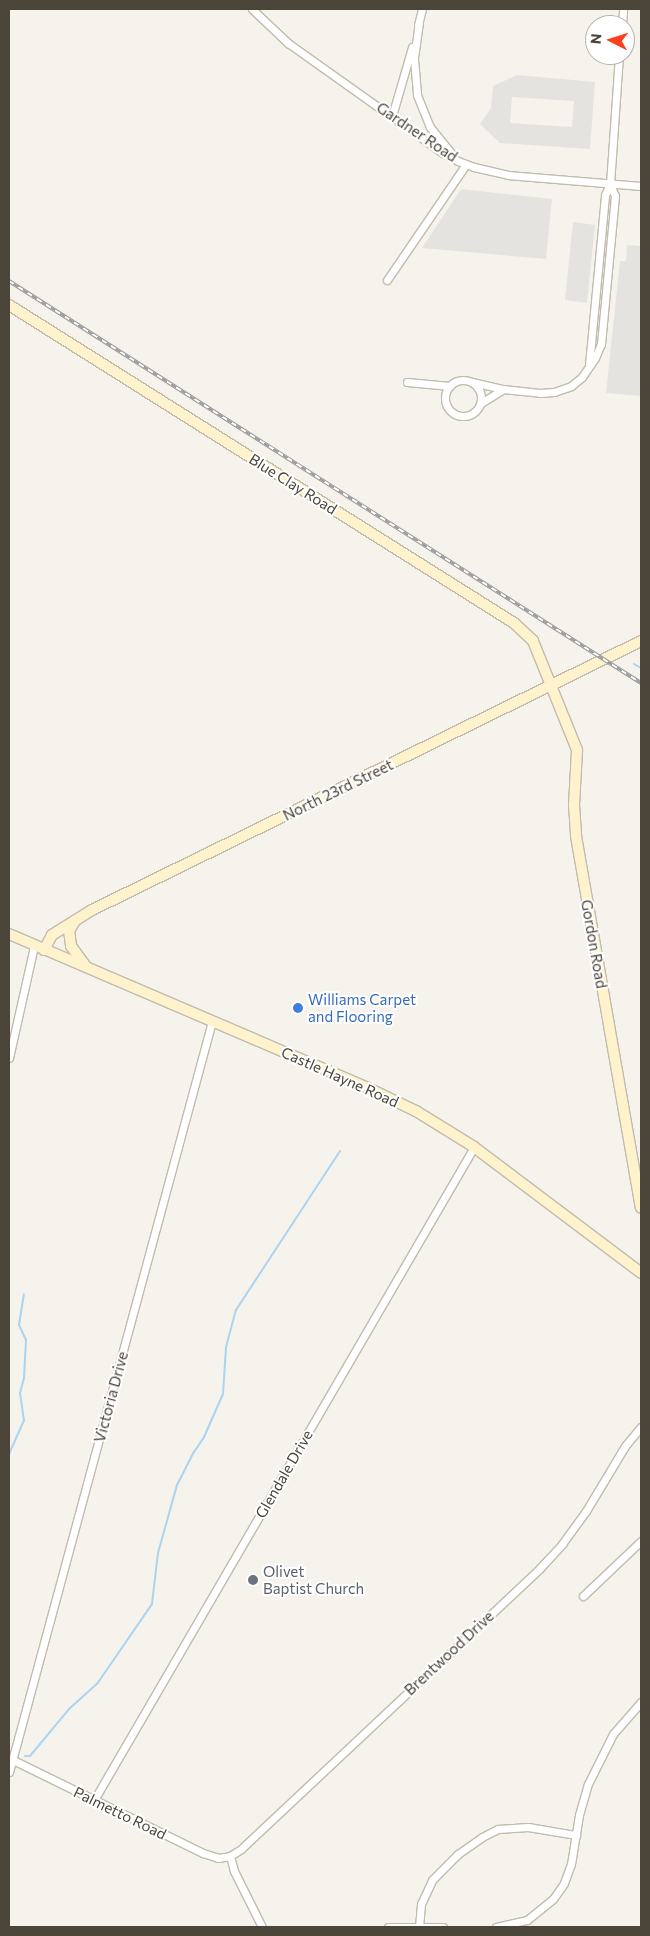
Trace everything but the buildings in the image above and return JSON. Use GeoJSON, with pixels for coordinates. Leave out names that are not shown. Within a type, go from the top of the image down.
{"type":"FeatureCollection","features":[{"type":"Feature","properties":{"kind":"main road","name":"Blue Clay Road"},"geometry":{"type":"LineString","coordinates":[[9,305],[514,623],[533,641],[551,685]]}},
{"type":"Feature","properties":{"kind":"main road","name":"North 23rd Street"},"geometry":{"type":"LineString","coordinates":[[39,948],[52,935],[78,918],[641,642]]}},
{"type":"Feature","properties":{"kind":"main road","name":"Gordon Road"},"geometry":{"type":"LineString","coordinates":[[551,685],[578,750],[574,805],[576,836],[641,1207]]}},
{"type":"Feature","properties":{"kind":"main road"},"geometry":{"type":"LineString","coordinates":[[78,918],[72,924],[69,938],[74,952],[88,970]]}},
{"type":"Feature","properties":{"kind":"main road","name":"Castle Hayne Road"},"geometry":{"type":"LineString","coordinates":[[9,934],[88,970],[212,1021],[398,1102],[440,1124],[474,1147],[641,1273]]}},
{"type":"Feature","properties":{"kind":"street","name":"Gardner Road"},"geometry":{"type":"LineString","coordinates":[[252,9],[283,39],[458,161],[508,175],[641,186]]}},
{"type":"Feature","properties":{"kind":"street"},"geometry":{"type":"LineString","coordinates":[[392,116],[422,9]]}},
{"type":"Feature","properties":{"kind":"street"},"geometry":{"type":"LineString","coordinates":[[419,22],[414,59],[416,87],[421,111],[443,145],[458,161]]}},
{"type":"Feature","properties":{"kind":"street"},"geometry":{"type":"LineString","coordinates":[[407,382],[450,386],[460,380],[503,389],[554,392],[570,386],[582,377],[589,367],[605,195],[610,184],[618,65]]}},
{"type":"Feature","properties":{"kind":"street"},"geometry":{"type":"LineString","coordinates":[[388,280],[466,164]]}},
{"type":"Feature","properties":{"kind":"street"},"geometry":{"type":"LineString","coordinates":[[472,382],[480,391],[481,403]]}},
{"type":"Feature","properties":{"kind":"street"},"geometry":{"type":"LineString","coordinates":[[450,386],[445,398],[448,408],[452,413],[458,415],[469,415],[481,403],[503,389]]}},
{"type":"Feature","properties":{"kind":"street"},"geometry":{"type":"LineString","coordinates":[[9,1058],[39,948]]}},
{"type":"Feature","properties":{"kind":"street","name":"Victoria Drive"},"geometry":{"type":"LineString","coordinates":[[9,1772],[212,1021]]}},
{"type":"Feature","properties":{"kind":"street","name":"Glendale Drive"},"geometry":{"type":"LineString","coordinates":[[94,1800],[474,1147]]}},
{"type":"Feature","properties":{"kind":"street","name":"Brentwood Drive"},"geometry":{"type":"LineString","coordinates":[[230,1856],[248,1843],[540,1568],[562,1544],[586,1511],[625,1446],[641,1427]]}},
{"type":"Feature","properties":{"kind":"street"},"geometry":{"type":"LineString","coordinates":[[583,1596],[641,1541]]}},
{"type":"Feature","properties":{"kind":"street"},"geometry":{"type":"LineString","coordinates":[[496,1927],[527,1920],[553,1900],[564,1883],[571,1864],[588,1784],[613,1734],[641,1702]]}},
{"type":"Feature","properties":{"kind":"street","name":"Palmetto Road"},"geometry":{"type":"LineString","coordinates":[[13,1760],[203,1853],[218,1858],[230,1856]]}},
{"type":"Feature","properties":{"kind":"street"},"geometry":{"type":"LineString","coordinates":[[420,1927],[421,1904],[432,1880],[458,1854],[482,1837],[498,1829],[528,1827],[576,1835]]}},
{"type":"Feature","properties":{"kind":"street"},"geometry":{"type":"LineString","coordinates":[[230,1856],[234,1872],[262,1927]]}},
{"type":"Feature","properties":{"kind":"street"},"geometry":{"type":"LineString","coordinates":[[388,1927],[443,1927]]}},
{"type":"Feature","properties":{"kind":"shaded area"},"geometry":{"type":"Polygon","coordinates":[[[517,75],[595,82],[590,149],[500,143],[480,124],[491,108],[493,86],[517,75]],[[512,97],[510,123],[572,127],[574,101],[512,97]]]}},
{"type":"Feature","properties":{"kind":"shaded area"},"geometry":{"type":"Polygon","coordinates":[[[461,189],[552,199],[546,259],[422,248],[461,189]]]}},
{"type":"Feature","properties":{"kind":"shaded area"},"geometry":{"type":"Polygon","coordinates":[[[573,222],[595,225],[587,303],[565,300],[573,222]]]}},
{"type":"Feature","properties":{"kind":"shaded area"},"geometry":{"type":"Polygon","coordinates":[[[627,245],[641,246],[641,396],[606,393],[620,261],[626,261],[627,245]]]}},
{"type":"Feature","properties":{"kind":"waterway"},"geometry":{"type":"LineString","coordinates":[[634,664],[641,668]]}},
{"type":"Feature","properties":{"kind":"waterway"},"geometry":{"type":"LineString","coordinates":[[25,1756],[30,1756],[69,1709],[97,1684],[152,1604],[158,1553],[177,1485],[204,1437],[223,1394],[226,1347],[236,1310],[340,1151]]}},
{"type":"Feature","properties":{"kind":"waterway"},"geometry":{"type":"LineString","coordinates":[[9,1454],[24,1421],[20,1393],[24,1378],[26,1340],[19,1325],[24,1294]]}},
{"type":"Feature","properties":{"kind":"railway"},"geometry":{"type":"LineString","coordinates":[[9,281],[641,683]]}},
{"type":"Feature","properties":{"kind":"place","name":"Williams Carpet and Flooring"},"geometry":{"type":"Point","coordinates":[298,1008]}},
{"type":"Feature","properties":{"kind":"place","name":"Olivet Baptist Church"},"geometry":{"type":"Point","coordinates":[253,1580]}}]}
